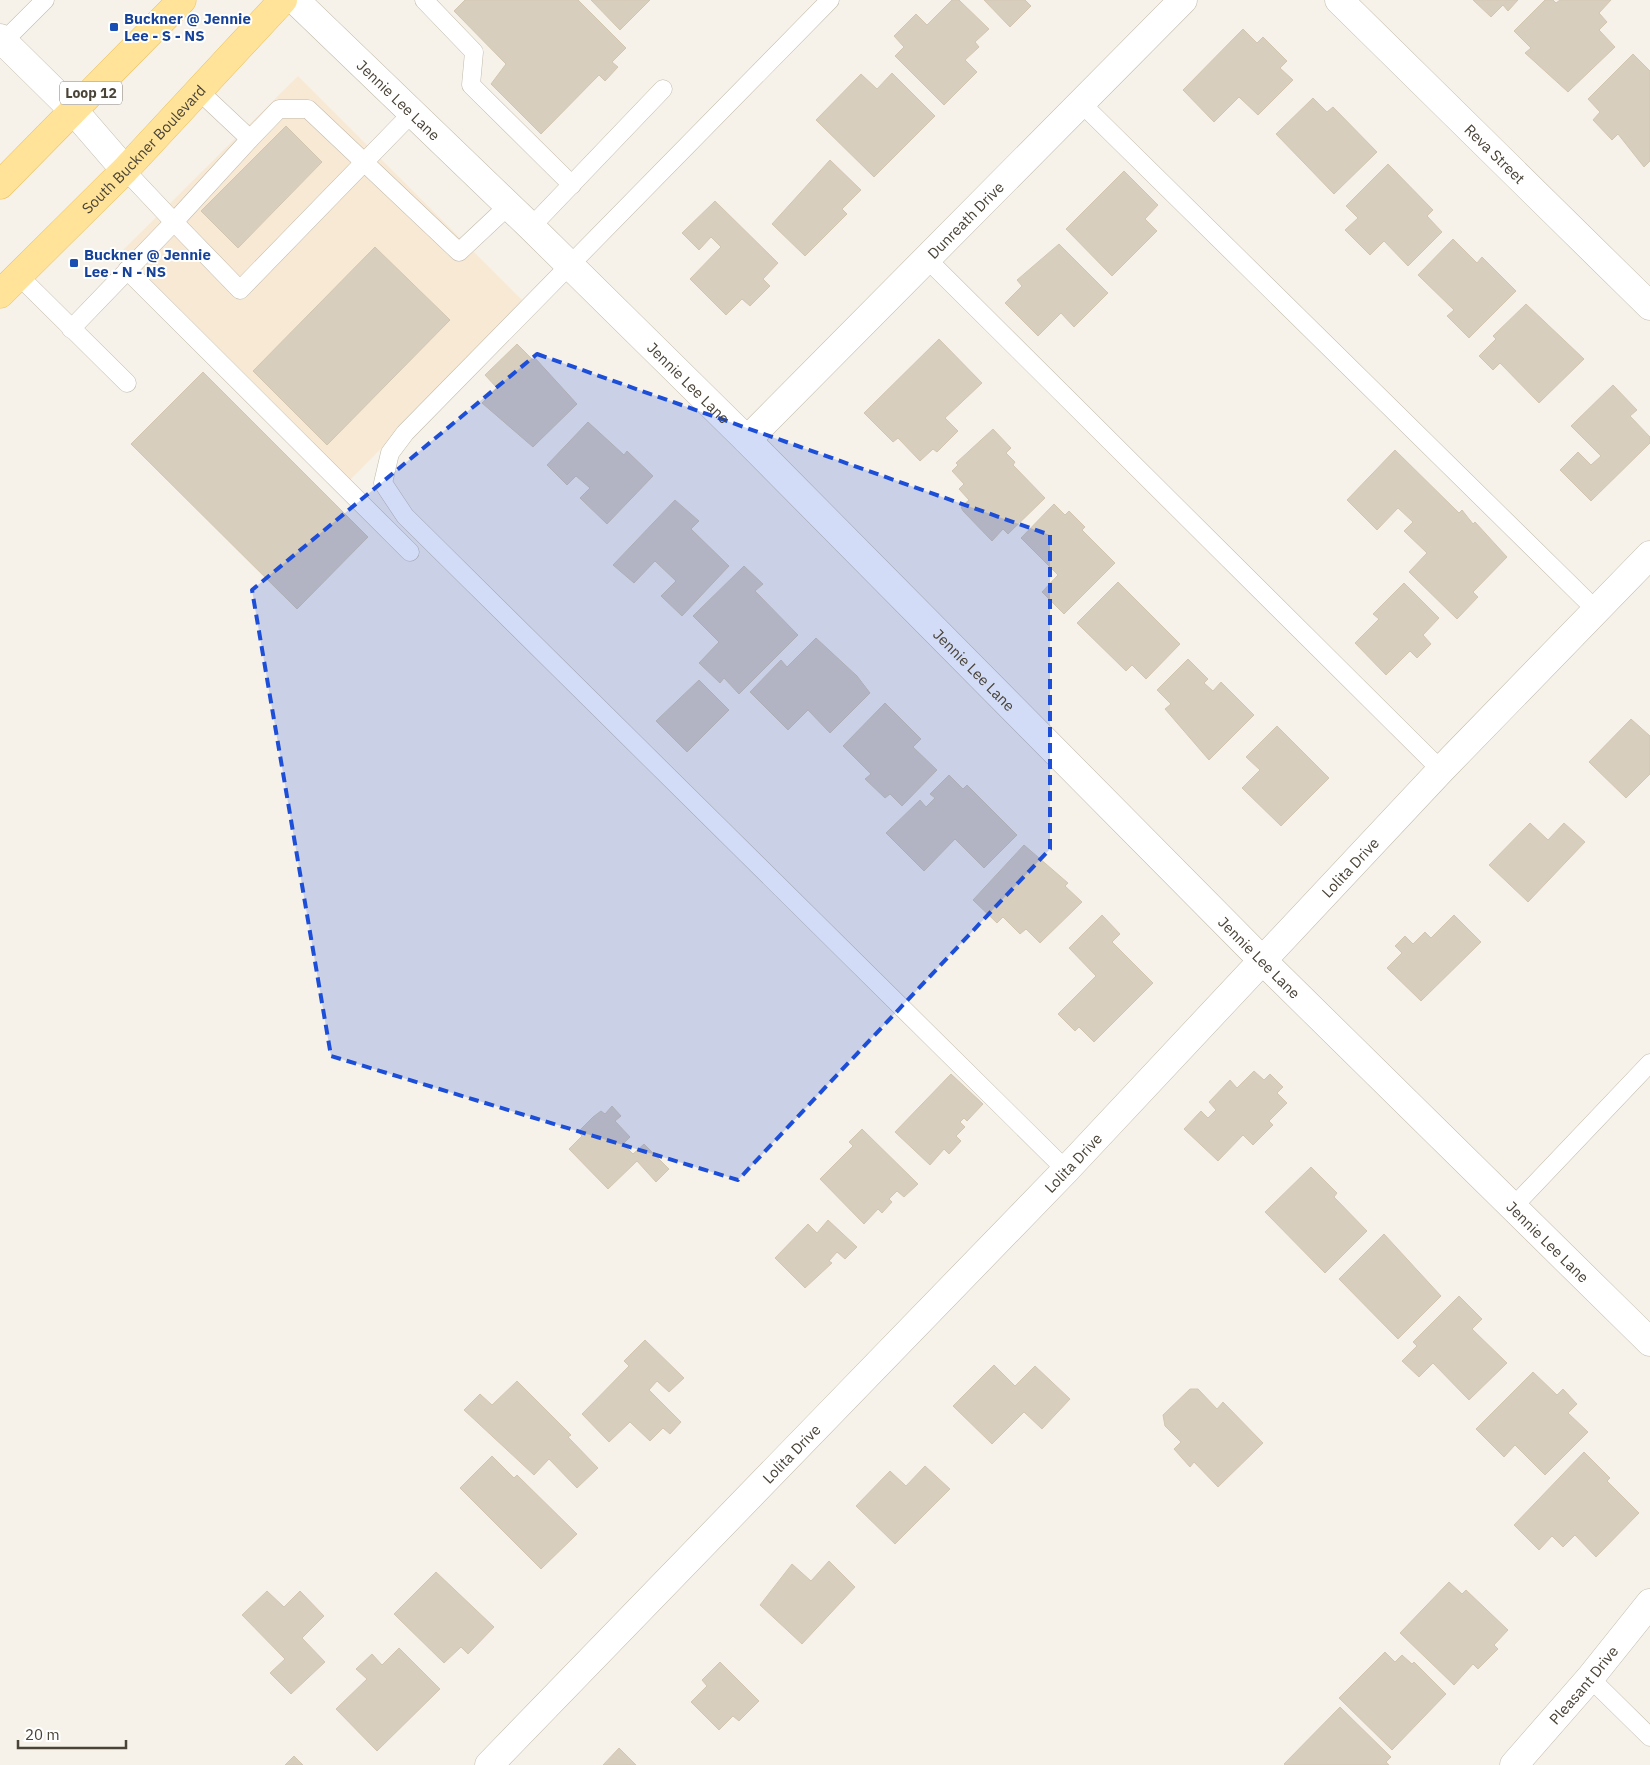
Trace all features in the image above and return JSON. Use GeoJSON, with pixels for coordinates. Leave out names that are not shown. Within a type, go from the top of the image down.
{"type":"FeatureCollection","features":[{"type":"Feature","properties":{"kind":"main road","name":"South Buckner Boulevard"},"geometry":{"type":"LineString","coordinates":[[9,284],[125,170],[282,0]]}},
{"type":"Feature","properties":{"kind":"main road","name":"Loop 12"},"geometry":{"type":"LineString","coordinates":[[0,185],[74,111],[174,3]]}},
{"type":"Feature","properties":{"kind":"street","name":"Jennie Lee Lane"},"geometry":{"type":"LineString","coordinates":[[295,0],[531,227],[747,440],[1264,962],[1650,1342]]}},
{"type":"Feature","properties":{"kind":"street","name":"Dunreath Drive"},"geometry":{"type":"LineString","coordinates":[[747,440],[1183,0]]}},
{"type":"Feature","properties":{"kind":"street","name":"Reva Street"},"geometry":{"type":"LineString","coordinates":[[1340,0],[1650,306]]}},
{"type":"Feature","properties":{"kind":"street"},"geometry":{"type":"LineString","coordinates":[[2,40],[74,111],[125,170]]}},
{"type":"Feature","properties":{"kind":"street","name":"Lolita Drive"},"geometry":{"type":"LineString","coordinates":[[489,1765],[1066,1170],[1264,962],[1442,770],[1650,555]]}},
{"type":"Feature","properties":{"kind":"street","name":"Pleasant Drive"},"geometry":{"type":"LineString","coordinates":[[1514,1765],[1590,1678],[1650,1603]]}},
{"type":"Feature","properties":{"kind":"lane"},"geometry":{"type":"LineString","coordinates":[[2,40],[45,0]]}},
{"type":"Feature","properties":{"kind":"lane"},"geometry":{"type":"LineString","coordinates":[[424,0],[474,52],[471,86],[572,185]]}},
{"type":"Feature","properties":{"kind":"lane"},"geometry":{"type":"LineString","coordinates":[[830,0],[405,434],[390,453],[383,483],[405,516],[1066,1170]]}},
{"type":"Feature","properties":{"kind":"lane"},"geometry":{"type":"LineString","coordinates":[[531,227],[663,89]]}},
{"type":"Feature","properties":{"kind":"lane"},"geometry":{"type":"LineString","coordinates":[[199,91],[250,139]]}},
{"type":"Feature","properties":{"kind":"lane"},"geometry":{"type":"LineString","coordinates":[[1081,104],[1597,611]]}},
{"type":"Feature","properties":{"kind":"lane"},"geometry":{"type":"LineString","coordinates":[[71,329],[279,109],[308,108],[459,252],[508,206]]}},
{"type":"Feature","properties":{"kind":"lane"},"geometry":{"type":"LineString","coordinates":[[125,170],[240,290],[412,112]]}},
{"type":"Feature","properties":{"kind":"lane"},"geometry":{"type":"LineString","coordinates":[[926,258],[1442,770]]}},
{"type":"Feature","properties":{"kind":"lane"},"geometry":{"type":"LineString","coordinates":[[127,270],[410,552]]}},
{"type":"Feature","properties":{"kind":"lane"},"geometry":{"type":"LineString","coordinates":[[9,284],[71,329],[127,383]]}},
{"type":"Feature","properties":{"kind":"lane"},"geometry":{"type":"LineString","coordinates":[[1513,1206],[1650,1063]]}},
{"type":"Feature","properties":{"kind":"lane"},"geometry":{"type":"LineString","coordinates":[[1590,1678],[1650,1738]]}},
{"type":"Feature","properties":{"kind":"highlighted area"},"geometry":{"type":"Polygon","coordinates":[[[537,354],[1050,535],[1050,849],[738,1180],[331,1056],[252,590],[537,354]]]}},
{"type":"Feature","properties":{"kind":"shaded area"},"geometry":{"type":"Polygon","coordinates":[[[298,76],[525,303],[349,481],[119,254],[298,76]]]}},
{"type":"Feature","properties":{"kind":"building"},"geometry":{"type":"Polygon","coordinates":[[[465,0],[578,0],[626,48],[612,62],[618,67],[605,81],[599,75],[541,134],[491,84],[506,64],[454,11],[465,0]]]}},
{"type":"Feature","properties":{"kind":"building"},"geometry":{"type":"Polygon","coordinates":[[[591,0],[650,0],[620,30],[591,0]]]}},
{"type":"Feature","properties":{"kind":"building"},"geometry":{"type":"Polygon","coordinates":[[[952,0],[959,0],[989,29],[975,42],[979,47],[965,60],[977,72],[944,105],[895,56],[904,47],[894,36],[916,14],[927,25],[952,0]]]}},
{"type":"Feature","properties":{"kind":"building"},"geometry":{"type":"Polygon","coordinates":[[[984,0],[1025,0],[1031,6],[1010,27],[984,0]]]}},
{"type":"Feature","properties":{"kind":"building"},"geometry":{"type":"Polygon","coordinates":[[[1473,0],[1518,0],[1508,11],[1503,5],[1491,17],[1473,0]]]}},
{"type":"Feature","properties":{"kind":"building"},"geometry":{"type":"Polygon","coordinates":[[[1545,0],[1553,0],[1556,3],[1560,0],[1611,0],[1599,13],[1607,22],[1599,30],[1615,47],[1568,92],[1525,53],[1531,48],[1514,31],[1545,0]]]}},
{"type":"Feature","properties":{"kind":"building"},"geometry":{"type":"Polygon","coordinates":[[[1243,29],[1257,43],[1263,37],[1287,61],[1280,68],[1293,80],[1258,115],[1239,97],[1214,122],[1183,90],[1243,29]]]}},
{"type":"Feature","properties":{"kind":"building"},"geometry":{"type":"Polygon","coordinates":[[[1633,54],[1650,71],[1650,161],[1644,167],[1618,134],[1612,140],[1593,120],[1600,112],[1588,99],[1633,54]]]}},
{"type":"Feature","properties":{"kind":"building"},"geometry":{"type":"Polygon","coordinates":[[[892,73],[935,116],[874,177],[816,120],[861,74],[877,89],[892,73]]]}},
{"type":"Feature","properties":{"kind":"building"},"geometry":{"type":"Polygon","coordinates":[[[1313,98],[1327,112],[1333,107],[1377,152],[1334,194],[1276,134],[1313,98]]]}},
{"type":"Feature","properties":{"kind":"building"},"geometry":{"type":"Polygon","coordinates":[[[286,126],[322,162],[238,248],[201,211],[286,126]]]}},
{"type":"Feature","properties":{"kind":"building"},"geometry":{"type":"Polygon","coordinates":[[[830,160],[861,190],[842,209],[847,214],[805,256],[772,224],[830,160]]]}},
{"type":"Feature","properties":{"kind":"building"},"geometry":{"type":"Polygon","coordinates":[[[1388,164],[1433,210],[1427,216],[1442,232],[1408,266],[1384,241],[1370,255],[1345,230],[1358,218],[1346,206],[1388,164]]]}},
{"type":"Feature","properties":{"kind":"building"},"geometry":{"type":"Polygon","coordinates":[[[1124,171],[1158,205],[1145,219],[1157,231],[1112,276],[1066,229],[1124,171]]]}},
{"type":"Feature","properties":{"kind":"building"},"geometry":{"type":"Polygon","coordinates":[[[715,201],[778,263],[763,279],[770,286],[750,306],[742,299],[726,315],[690,279],[721,247],[711,237],[699,250],[682,233],[715,201]]]}},
{"type":"Feature","properties":{"kind":"building"},"geometry":{"type":"Polygon","coordinates":[[[1453,239],[1477,263],[1482,257],[1516,291],[1469,338],[1447,316],[1454,310],[1418,275],[1453,239]]]}},
{"type":"Feature","properties":{"kind":"building"},"geometry":{"type":"Polygon","coordinates":[[[1059,244],[1108,293],[1074,327],[1061,313],[1038,336],[1005,303],[1022,286],[1017,280],[1059,244]]]}},
{"type":"Feature","properties":{"kind":"building"},"geometry":{"type":"Polygon","coordinates":[[[375,247],[450,320],[327,445],[253,371],[375,247]]]}},
{"type":"Feature","properties":{"kind":"building"},"geometry":{"type":"Polygon","coordinates":[[[1526,304],[1584,359],[1539,403],[1500,363],[1493,370],[1479,356],[1496,339],[1493,336],[1526,304]]]}},
{"type":"Feature","properties":{"kind":"building"},"geometry":{"type":"Polygon","coordinates":[[[939,339],[982,383],[945,418],[958,431],[937,452],[933,449],[920,461],[898,438],[893,442],[864,413],[939,339]]]}},
{"type":"Feature","properties":{"kind":"building"},"geometry":{"type":"Polygon","coordinates":[[[517,344],[533,360],[535,358],[577,404],[533,447],[482,403],[497,388],[485,375],[517,344]]]}},
{"type":"Feature","properties":{"kind":"building"},"geometry":{"type":"Polygon","coordinates":[[[203,372],[368,537],[297,609],[131,444],[203,372]]]}},
{"type":"Feature","properties":{"kind":"building"},"geometry":{"type":"Polygon","coordinates":[[[1613,385],[1637,410],[1630,416],[1650,437],[1650,443],[1591,501],[1560,470],[1578,452],[1591,465],[1601,456],[1571,426],[1613,385]]]}},
{"type":"Feature","properties":{"kind":"building"},"geometry":{"type":"Polygon","coordinates":[[[588,422],[624,455],[627,451],[653,476],[607,524],[580,498],[590,488],[576,476],[567,485],[547,465],[588,422]]]}},
{"type":"Feature","properties":{"kind":"building"},"geometry":{"type":"Polygon","coordinates":[[[993,429],[1011,448],[1006,453],[1015,462],[1013,465],[1045,498],[1008,534],[1003,529],[992,541],[963,511],[961,507],[969,500],[959,489],[964,484],[952,471],[958,465],[956,463],[993,429]]]}},
{"type":"Feature","properties":{"kind":"building"},"geometry":{"type":"Polygon","coordinates":[[[1395,450],[1459,513],[1462,510],[1473,524],[1475,522],[1507,557],[1473,592],[1478,597],[1457,619],[1409,572],[1427,553],[1404,531],[1413,522],[1398,508],[1377,530],[1347,500],[1395,450]]]}},
{"type":"Feature","properties":{"kind":"building"},"geometry":{"type":"Polygon","coordinates":[[[675,500],[699,521],[691,529],[729,566],[682,616],[661,596],[676,581],[655,561],[634,583],[613,565],[675,500]]]}},
{"type":"Feature","properties":{"kind":"building"},"geometry":{"type":"Polygon","coordinates":[[[1054,504],[1065,515],[1069,511],[1085,527],[1082,530],[1115,563],[1064,614],[1042,592],[1058,575],[1021,538],[1054,504]]]}},
{"type":"Feature","properties":{"kind":"building"},"geometry":{"type":"Polygon","coordinates":[[[744,566],[763,584],[755,591],[798,635],[739,694],[724,678],[720,683],[699,663],[719,642],[693,616],[744,566]]]}},
{"type":"Feature","properties":{"kind":"building"},"geometry":{"type":"Polygon","coordinates":[[[1118,582],[1180,644],[1146,679],[1132,665],[1126,671],[1077,623],[1118,582]]]}},
{"type":"Feature","properties":{"kind":"building"},"geometry":{"type":"Polygon","coordinates":[[[1404,583],[1439,618],[1423,635],[1431,644],[1417,658],[1410,651],[1386,675],[1355,643],[1379,619],[1373,614],[1404,583]]]}},
{"type":"Feature","properties":{"kind":"building"},"geometry":{"type":"Polygon","coordinates":[[[816,638],[857,676],[870,693],[830,733],[808,710],[788,730],[750,692],[781,660],[787,667],[816,638]]]}},
{"type":"Feature","properties":{"kind":"building"},"geometry":{"type":"Polygon","coordinates":[[[1188,659],[1208,679],[1204,683],[1213,691],[1221,682],[1254,715],[1209,760],[1165,709],[1171,704],[1157,690],[1188,659]]]}},
{"type":"Feature","properties":{"kind":"building"},"geometry":{"type":"Polygon","coordinates":[[[699,680],[729,710],[687,752],[656,721],[699,680]]]}},
{"type":"Feature","properties":{"kind":"building"},"geometry":{"type":"Polygon","coordinates":[[[885,703],[921,739],[913,747],[937,770],[902,806],[890,794],[885,798],[865,779],[871,774],[843,746],[885,703]]]}},
{"type":"Feature","properties":{"kind":"building"},"geometry":{"type":"Polygon","coordinates":[[[1631,719],[1650,736],[1650,774],[1626,798],[1589,762],[1631,719]]]}},
{"type":"Feature","properties":{"kind":"building"},"geometry":{"type":"Polygon","coordinates":[[[1277,726],[1329,778],[1281,826],[1242,788],[1260,770],[1246,757],[1277,726]]]}},
{"type":"Feature","properties":{"kind":"building"},"geometry":{"type":"Polygon","coordinates":[[[949,775],[963,789],[967,785],[1017,835],[984,868],[955,839],[924,871],[886,833],[920,800],[926,807],[935,798],[930,794],[949,775]]]}},
{"type":"Feature","properties":{"kind":"building"},"geometry":{"type":"Polygon","coordinates":[[[1530,823],[1548,840],[1564,823],[1585,842],[1528,902],[1489,865],[1530,823]]]}},
{"type":"Feature","properties":{"kind":"building"},"geometry":{"type":"Polygon","coordinates":[[[1024,845],[1068,883],[1065,886],[1082,902],[1040,943],[1026,929],[1020,934],[1003,917],[997,923],[973,900],[1024,845]]]}},
{"type":"Feature","properties":{"kind":"building"},"geometry":{"type":"Polygon","coordinates":[[[1102,915],[1120,934],[1112,942],[1153,983],[1094,1042],[1079,1027],[1075,1031],[1058,1014],[1096,976],[1069,948],[1102,915]]]}},
{"type":"Feature","properties":{"kind":"building"},"geometry":{"type":"Polygon","coordinates":[[[1454,915],[1481,942],[1421,1001],[1387,968],[1402,953],[1395,946],[1405,936],[1413,944],[1425,932],[1431,938],[1454,915]]]}},
{"type":"Feature","properties":{"kind":"building"},"geometry":{"type":"Polygon","coordinates":[[[1254,1071],[1264,1080],[1270,1074],[1283,1087],[1277,1093],[1287,1103],[1269,1121],[1273,1125],[1253,1145],[1243,1135],[1218,1161],[1184,1129],[1201,1111],[1208,1118],[1216,1110],[1209,1102],[1230,1080],[1237,1088],[1254,1071]]]}},
{"type":"Feature","properties":{"kind":"building"},"geometry":{"type":"Polygon","coordinates":[[[951,1074],[983,1104],[967,1121],[964,1118],[960,1122],[965,1127],[956,1136],[961,1141],[949,1154],[944,1149],[930,1165],[895,1132],[951,1074]]]}},
{"type":"Feature","properties":{"kind":"building"},"geometry":{"type":"Polygon","coordinates":[[[612,1106],[621,1116],[615,1121],[630,1137],[623,1144],[633,1154],[644,1144],[669,1169],[656,1182],[637,1161],[608,1189],[569,1149],[582,1136],[578,1132],[593,1117],[601,1111],[605,1114],[612,1106]]]}},
{"type":"Feature","properties":{"kind":"building"},"geometry":{"type":"Polygon","coordinates":[[[862,1129],[918,1184],[904,1197],[897,1191],[889,1199],[892,1202],[882,1213],[878,1209],[864,1224],[820,1179],[853,1146],[849,1142],[862,1129]]]}},
{"type":"Feature","properties":{"kind":"building"},"geometry":{"type":"Polygon","coordinates":[[[1311,1167],[1337,1193],[1334,1197],[1367,1231],[1325,1273],[1265,1212],[1311,1167]]]}},
{"type":"Feature","properties":{"kind":"building"},"geometry":{"type":"Polygon","coordinates":[[[828,1220],[857,1247],[845,1259],[837,1252],[829,1261],[832,1263],[805,1288],[775,1258],[808,1224],[817,1233],[828,1220]]]}},
{"type":"Feature","properties":{"kind":"building"},"geometry":{"type":"Polygon","coordinates":[[[1384,1234],[1441,1296],[1398,1339],[1339,1279],[1384,1234]]]}},
{"type":"Feature","properties":{"kind":"building"},"geometry":{"type":"Polygon","coordinates":[[[1459,1296],[1482,1319],[1472,1329],[1507,1363],[1469,1400],[1433,1363],[1419,1377],[1402,1361],[1417,1346],[1413,1342],[1459,1296]]]}},
{"type":"Feature","properties":{"kind":"building"},"geometry":{"type":"Polygon","coordinates":[[[645,1340],[684,1378],[669,1392],[657,1381],[649,1390],[681,1422],[670,1434],[663,1428],[650,1441],[630,1422],[609,1442],[582,1414],[629,1366],[624,1361],[645,1340]]]}},
{"type":"Feature","properties":{"kind":"building"},"geometry":{"type":"Polygon","coordinates":[[[994,1365],[1015,1386],[1035,1366],[1070,1399],[1042,1429],[1024,1412],[992,1444],[953,1406],[994,1365]]]}},
{"type":"Feature","properties":{"kind":"building"},"geometry":{"type":"Polygon","coordinates":[[[1533,1372],[1557,1395],[1563,1389],[1577,1404],[1568,1413],[1588,1432],[1545,1475],[1515,1445],[1504,1457],[1476,1429],[1533,1372]]]}},
{"type":"Feature","properties":{"kind":"building"},"geometry":{"type":"Polygon","coordinates":[[[517,1381],[571,1435],[568,1437],[598,1468],[577,1488],[549,1459],[534,1475],[464,1410],[480,1394],[492,1405],[517,1381]]]}},
{"type":"Feature","properties":{"kind":"building"},"geometry":{"type":"Polygon","coordinates":[[[1190,1389],[1198,1389],[1217,1409],[1223,1402],[1263,1443],[1218,1487],[1194,1462],[1190,1467],[1174,1449],[1181,1442],[1165,1426],[1163,1415],[1190,1389]]]}},
{"type":"Feature","properties":{"kind":"building"},"geometry":{"type":"Polygon","coordinates":[[[1584,1452],[1610,1478],[1607,1481],[1639,1513],[1596,1557],[1575,1535],[1563,1547],[1552,1536],[1539,1550],[1514,1525],[1584,1452]]]}},
{"type":"Feature","properties":{"kind":"building"},"geometry":{"type":"Polygon","coordinates":[[[492,1456],[514,1478],[517,1475],[577,1534],[541,1569],[460,1488],[492,1456]]]}},
{"type":"Feature","properties":{"kind":"building"},"geometry":{"type":"Polygon","coordinates":[[[925,1466],[950,1489],[895,1544],[856,1506],[890,1471],[906,1486],[925,1466]]]}},
{"type":"Feature","properties":{"kind":"building"},"geometry":{"type":"Polygon","coordinates":[[[829,1561],[855,1587],[802,1644],[760,1605],[792,1564],[811,1581],[829,1561]]]}},
{"type":"Feature","properties":{"kind":"building"},"geometry":{"type":"Polygon","coordinates":[[[436,1572],[494,1627],[468,1654],[461,1647],[444,1663],[394,1614],[436,1572]]]}},
{"type":"Feature","properties":{"kind":"building"},"geometry":{"type":"Polygon","coordinates":[[[1449,1582],[1462,1594],[1466,1590],[1508,1630],[1494,1645],[1498,1649],[1478,1669],[1473,1664],[1454,1685],[1400,1633],[1449,1582]]]}},
{"type":"Feature","properties":{"kind":"building"},"geometry":{"type":"Polygon","coordinates":[[[267,1591],[284,1607],[300,1591],[324,1616],[302,1638],[325,1662],[291,1694],[270,1673],[285,1659],[242,1615],[267,1591]]]}},
{"type":"Feature","properties":{"kind":"building"},"geometry":{"type":"Polygon","coordinates":[[[399,1648],[440,1689],[377,1751],[336,1709],[367,1679],[356,1669],[372,1654],[382,1665],[399,1648]]]}},
{"type":"Feature","properties":{"kind":"building"},"geometry":{"type":"Polygon","coordinates":[[[1385,1652],[1395,1662],[1402,1655],[1412,1664],[1414,1662],[1446,1694],[1392,1750],[1339,1698],[1385,1652]]]}},
{"type":"Feature","properties":{"kind":"building"},"geometry":{"type":"Polygon","coordinates":[[[720,1662],[759,1701],[739,1721],[733,1716],[719,1730],[691,1702],[707,1686],[702,1680],[720,1662]]]}},
{"type":"Feature","properties":{"kind":"building"},"geometry":{"type":"Polygon","coordinates":[[[1340,1707],[1391,1757],[1386,1762],[1389,1765],[1285,1765],[1284,1764],[1340,1707]]]}},
{"type":"Feature","properties":{"kind":"building"},"geometry":{"type":"Polygon","coordinates":[[[619,1748],[636,1765],[603,1765],[619,1748]]]}},
{"type":"Feature","properties":{"kind":"building"},"geometry":{"type":"Polygon","coordinates":[[[294,1756],[303,1765],[285,1765],[294,1756]]]}},
{"type":"Feature","properties":{"kind":"place","name":"Buckner @ Jennie Lee - S - NS"},"geometry":{"type":"Point","coordinates":[114,27]}},
{"type":"Feature","properties":{"kind":"place","name":"Buckner @ Jennie Lee - N - NS"},"geometry":{"type":"Point","coordinates":[74,263]}}]}
